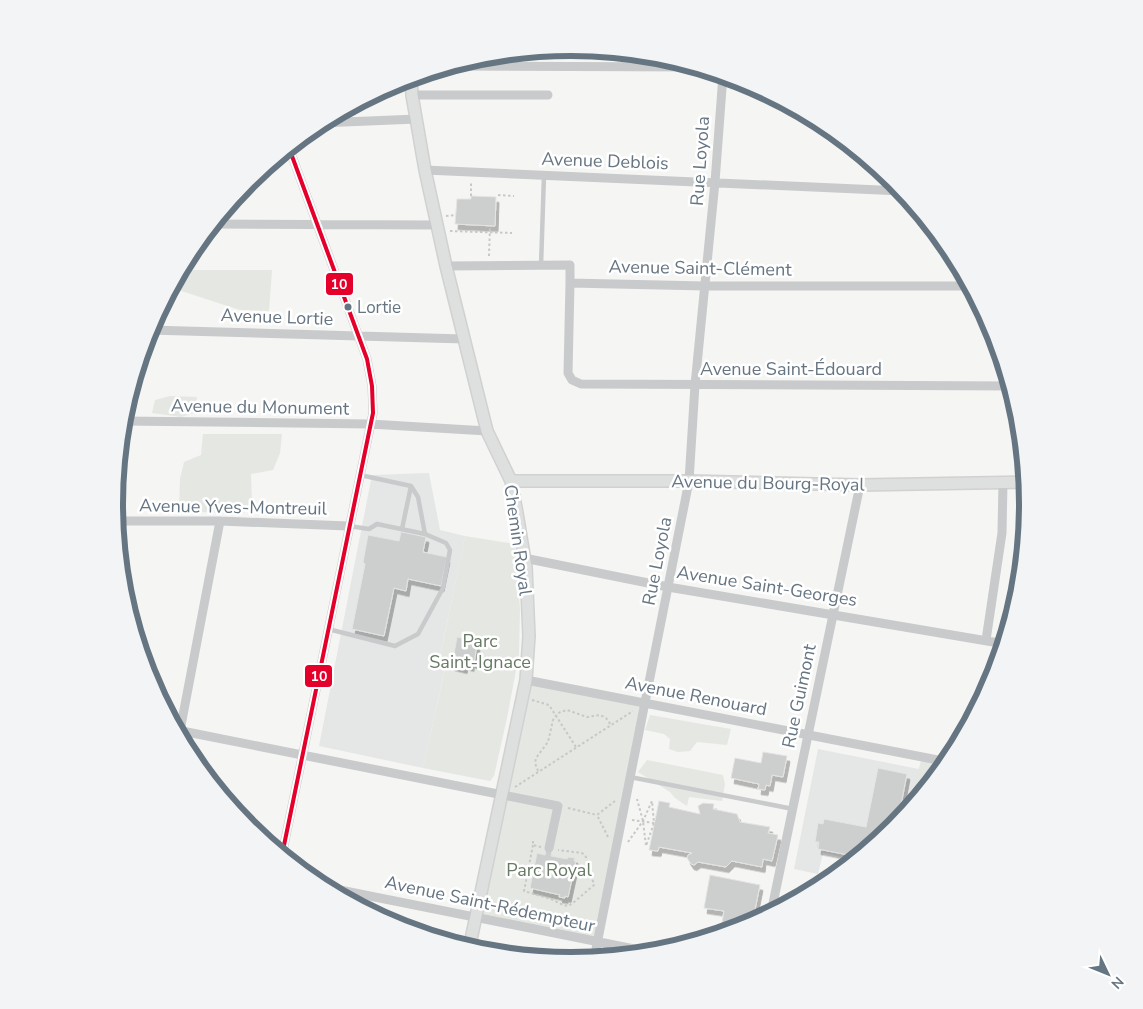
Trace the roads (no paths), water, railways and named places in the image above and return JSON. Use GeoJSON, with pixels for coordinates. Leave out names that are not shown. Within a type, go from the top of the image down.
{"type":"FeatureCollection","features":[{"type":"Feature","properties":{"kind":"main road","name":"Chemin Royal"},"geometry":{"type":"LineString","coordinates":[[411,86],[425,170],[446,266],[488,431],[511,481],[524,558],[528,636],[526,680],[471,941]]}},
{"type":"Feature","properties":{"kind":"main road","name":"Avenue du Bourg-Royal"},"geometry":{"type":"LineString","coordinates":[[511,481],[690,481],[860,485],[1019,482]]}},
{"type":"Feature","properties":{"kind":"street"},"geometry":{"type":"LineString","coordinates":[[479,66],[667,67]]}},
{"type":"Feature","properties":{"kind":"street","name":"Rue Loyola"},"geometry":{"type":"LineString","coordinates":[[596,952],[622,820],[632,794],[630,778],[690,481],[695,385],[715,182],[722,82]]}},
{"type":"Feature","properties":{"kind":"street"},"geometry":{"type":"LineString","coordinates":[[412,95],[548,96]]}},
{"type":"Feature","properties":{"kind":"street"},"geometry":{"type":"LineString","coordinates":[[337,122],[417,120]]}},
{"type":"Feature","properties":{"kind":"street"},"geometry":{"type":"LineString","coordinates":[[283,848],[348,526],[373,413],[372,386],[367,359],[292,155]]}},
{"type":"Feature","properties":{"kind":"street","name":"Avenue Deblois"},"geometry":{"type":"LineString","coordinates":[[425,170],[890,190]]}},
{"type":"Feature","properties":{"kind":"street"},"geometry":{"type":"LineString","coordinates":[[222,224],[317,224],[437,228]]}},
{"type":"Feature","properties":{"kind":"street"},"geometry":{"type":"LineString","coordinates":[[446,266],[570,265],[570,283]]}},
{"type":"Feature","properties":{"kind":"street","name":"Avenue Saint-Clément"},"geometry":{"type":"LineString","coordinates":[[570,283],[705,286],[963,286]]}},
{"type":"Feature","properties":{"kind":"street","name":"Avenue Saint-Édouard"},"geometry":{"type":"LineString","coordinates":[[570,283],[568,373],[572,380],[581,384],[1003,386]]}},
{"type":"Feature","properties":{"kind":"street","name":"Avenue Lortie"},"geometry":{"type":"LineString","coordinates":[[158,330],[464,340]]}},
{"type":"Feature","properties":{"kind":"street","name":"Avenue du Monument"},"geometry":{"type":"LineString","coordinates":[[131,421],[370,424],[488,431]]}},
{"type":"Feature","properties":{"kind":"street"},"geometry":{"type":"LineString","coordinates":[[986,640],[1002,533],[1003,482]]}},
{"type":"Feature","properties":{"kind":"street","name":"Rue Guimont"},"geometry":{"type":"LineString","coordinates":[[773,906],[860,485]]}},
{"type":"Feature","properties":{"kind":"street"},"geometry":{"type":"LineString","coordinates":[[180,724],[220,520]]}},
{"type":"Feature","properties":{"kind":"street","name":"Avenue Yves-Montreuil"},"geometry":{"type":"LineString","coordinates":[[124,521],[220,520],[348,526]]}},
{"type":"Feature","properties":{"kind":"street","name":"Avenue Saint-Georges"},"geometry":{"type":"LineString","coordinates":[[524,558],[668,587],[998,643]]}},
{"type":"Feature","properties":{"kind":"street","name":"Avenue Renouard"},"geometry":{"type":"LineString","coordinates":[[526,680],[939,760]]}},
{"type":"Feature","properties":{"kind":"street"},"geometry":{"type":"LineString","coordinates":[[186,733],[558,806],[549,848]]}},
{"type":"Feature","properties":{"kind":"street","name":"Avenue Saint-Rédempteur"},"geometry":{"type":"LineString","coordinates":[[344,891],[629,949]]}},
{"type":"Feature","properties":{"kind":"lane"},"geometry":{"type":"LineString","coordinates":[[541,266],[544,175]]}},
{"type":"Feature","properties":{"kind":"lane"},"geometry":{"type":"LineString","coordinates":[[360,475],[411,486],[418,497],[425,534]]}},
{"type":"Feature","properties":{"kind":"lane"},"geometry":{"type":"LineString","coordinates":[[402,529],[411,486]]}},
{"type":"Feature","properties":{"kind":"lane"},"geometry":{"type":"LineString","coordinates":[[328,629],[395,646],[418,634],[444,588],[450,550],[446,543],[425,534],[377,524],[369,528],[348,526]]}},
{"type":"Feature","properties":{"kind":"lane"},"geometry":{"type":"LineString","coordinates":[[630,778],[793,809]]}},
{"type":"Feature","properties":{"kind":"place","name":"Lortie"},"geometry":{"type":"Point","coordinates":[348,307]}},
{"type":"Feature","properties":{"kind":"park label","name":"Parc Saint-Ignace"},"geometry":{"type":"Point","coordinates":[480,651]}},
{"type":"Feature","properties":{"kind":"park label","name":"Parc Royal"},"geometry":{"type":"Point","coordinates":[549,870]}}]}
